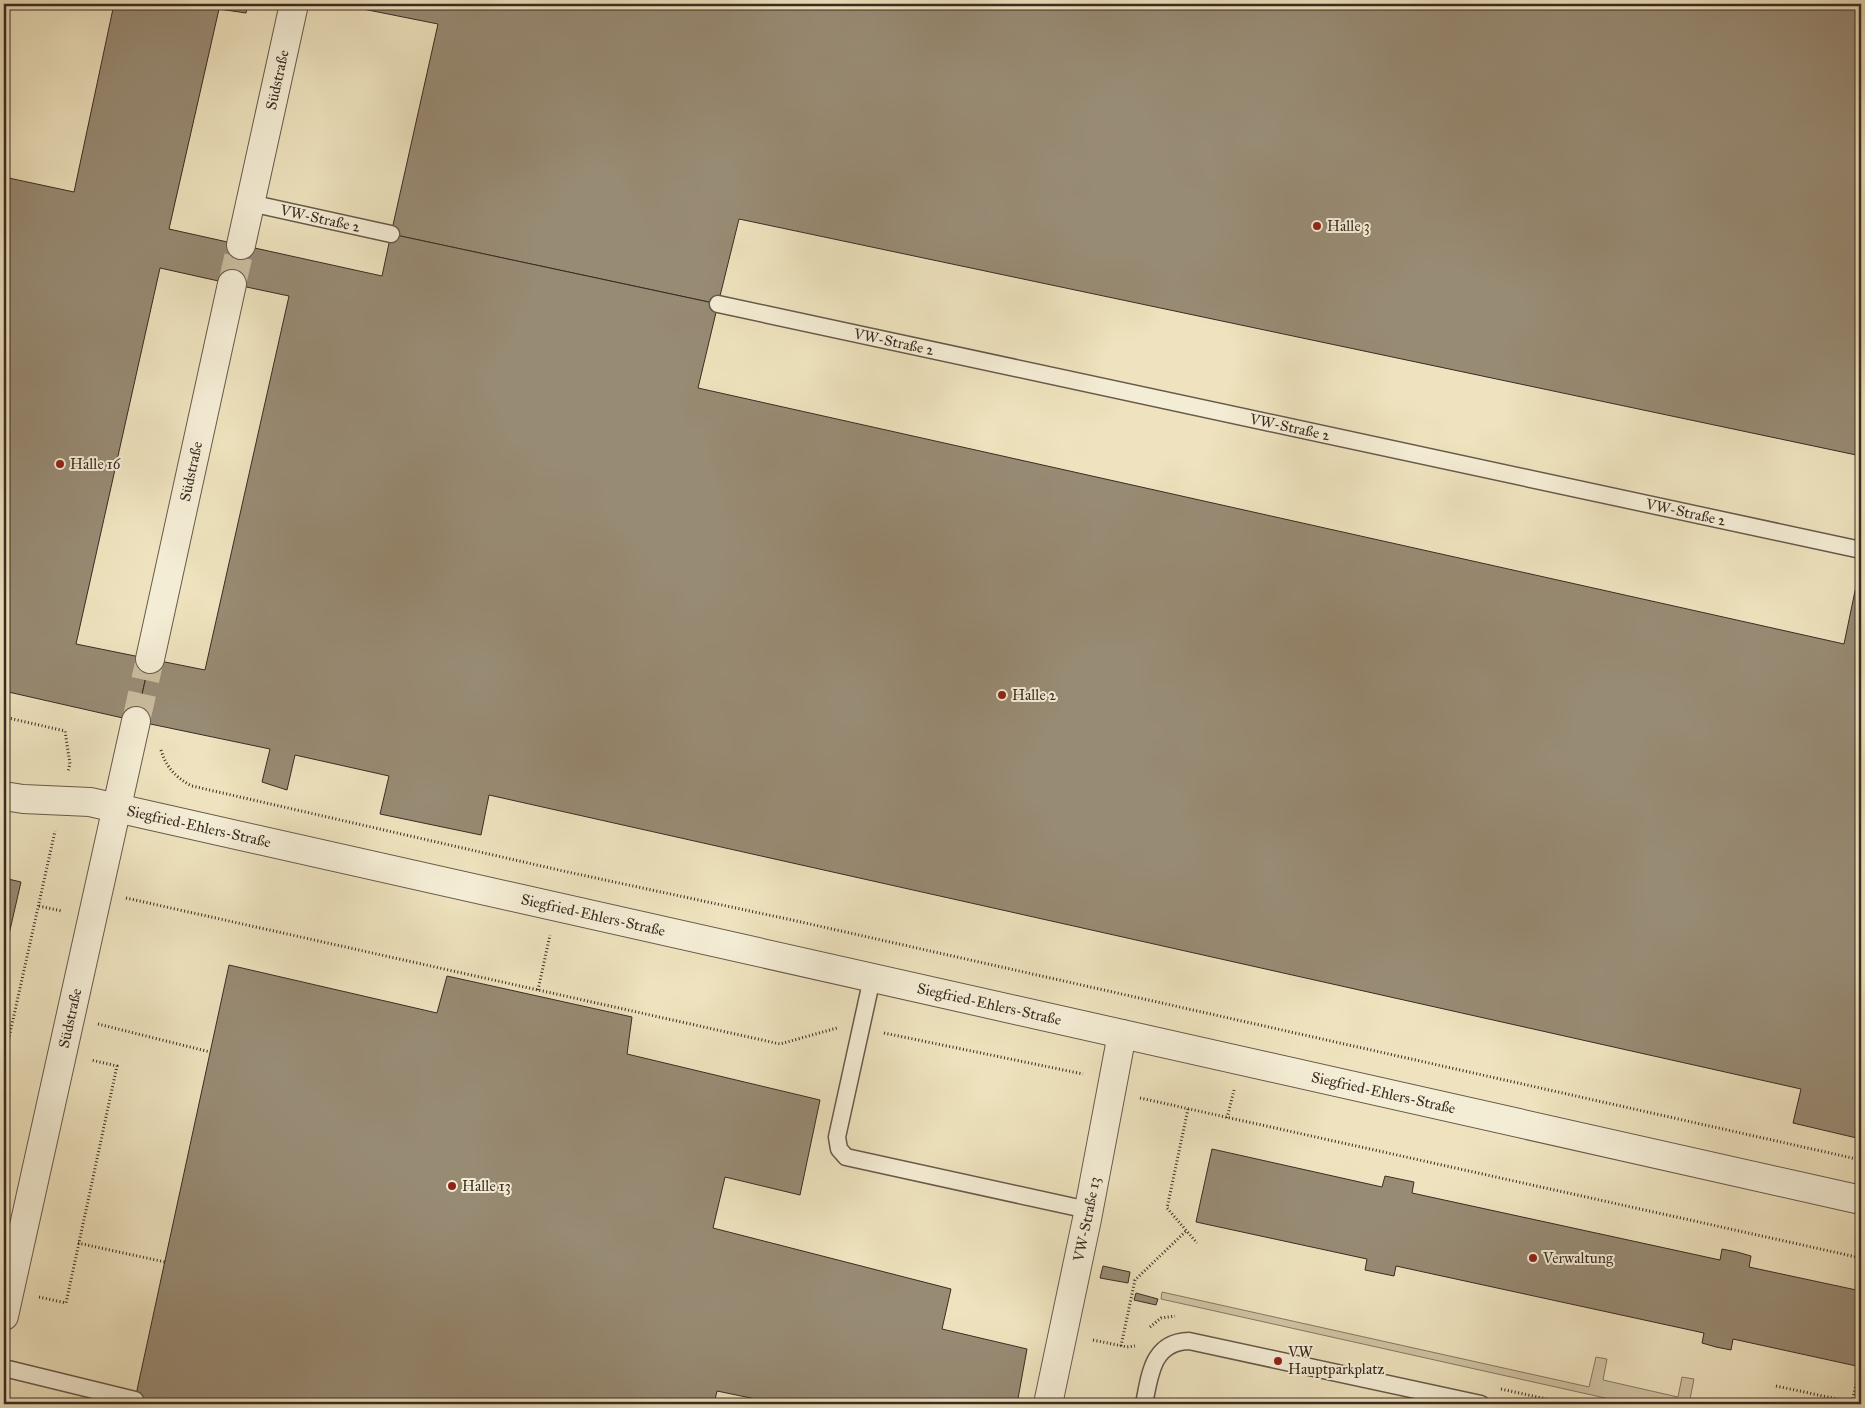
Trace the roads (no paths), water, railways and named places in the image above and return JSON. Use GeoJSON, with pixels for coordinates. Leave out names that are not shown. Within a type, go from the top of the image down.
{"type":"FeatureCollection","features":[{"type":"Feature","properties":{"kind":"street","name":"Südstraße"},"geometry":{"type":"LineString","coordinates":[[241,245],[294,4]]}},
{"type":"Feature","properties":{"kind":"street","name":"Südstraße"},"geometry":{"type":"LineString","coordinates":[[150,659],[232,284]]}},
{"type":"Feature","properties":{"kind":"street","name":"Südstraße"},"geometry":{"type":"LineString","coordinates":[[4,1316],[8,1274],[136,721]]}},
{"type":"Feature","properties":{"kind":"street","name":"Siegfried-Ehlers-Straße"},"geometry":{"type":"LineString","coordinates":[[4,796],[23,799],[90,802],[1861,1200]]}},
{"type":"Feature","properties":{"kind":"street","name":"VW-Straße 13"},"geometry":{"type":"LineString","coordinates":[[1048,1404],[1122,1034]]}},
{"type":"Feature","properties":{"kind":"lane","name":"VW-Straße 2"},"geometry":{"type":"LineString","coordinates":[[250,203],[391,234]]}},
{"type":"Feature","properties":{"kind":"lane","name":"VW-Straße 2"},"geometry":{"type":"LineString","coordinates":[[718,304],[1861,550]]}},
{"type":"Feature","properties":{"kind":"lane"},"geometry":{"type":"LineString","coordinates":[[872,978],[837,1137],[839,1149],[846,1157],[1088,1210]]}},
{"type":"Feature","properties":{"kind":"lane"},"geometry":{"type":"LineString","coordinates":[[1144,1404],[1151,1370],[1159,1354],[1173,1343],[1189,1340],[1481,1404]]}},
{"type":"Feature","properties":{"kind":"lane"},"geometry":{"type":"LineString","coordinates":[[4,1368],[135,1400]]}},
{"type":"Feature","properties":{"kind":"tunnel"},"geometry":{"type":"LineString","coordinates":[[232,284],[241,245]]}},
{"type":"Feature","properties":{"kind":"tunnel"},"geometry":{"type":"LineString","coordinates":[[136,721],[150,659]]}},
{"type":"Feature","properties":{"kind":"place","name":"Halle 3"},"geometry":{"type":"Point","coordinates":[1317,226]}},
{"type":"Feature","properties":{"kind":"place","name":"Halle 16"},"geometry":{"type":"Point","coordinates":[60,464]}},
{"type":"Feature","properties":{"kind":"place","name":"Halle 2"},"geometry":{"type":"Point","coordinates":[1002,695]}},
{"type":"Feature","properties":{"kind":"place","name":"Halle 13"},"geometry":{"type":"Point","coordinates":[452,1186]}},
{"type":"Feature","properties":{"kind":"place","name":"Verwaltung"},"geometry":{"type":"Point","coordinates":[1533,1258]}},
{"type":"Feature","properties":{"kind":"place","name":"VW Hauptparkplatz"},"geometry":{"type":"Point","coordinates":[1278,1361]}}]}
